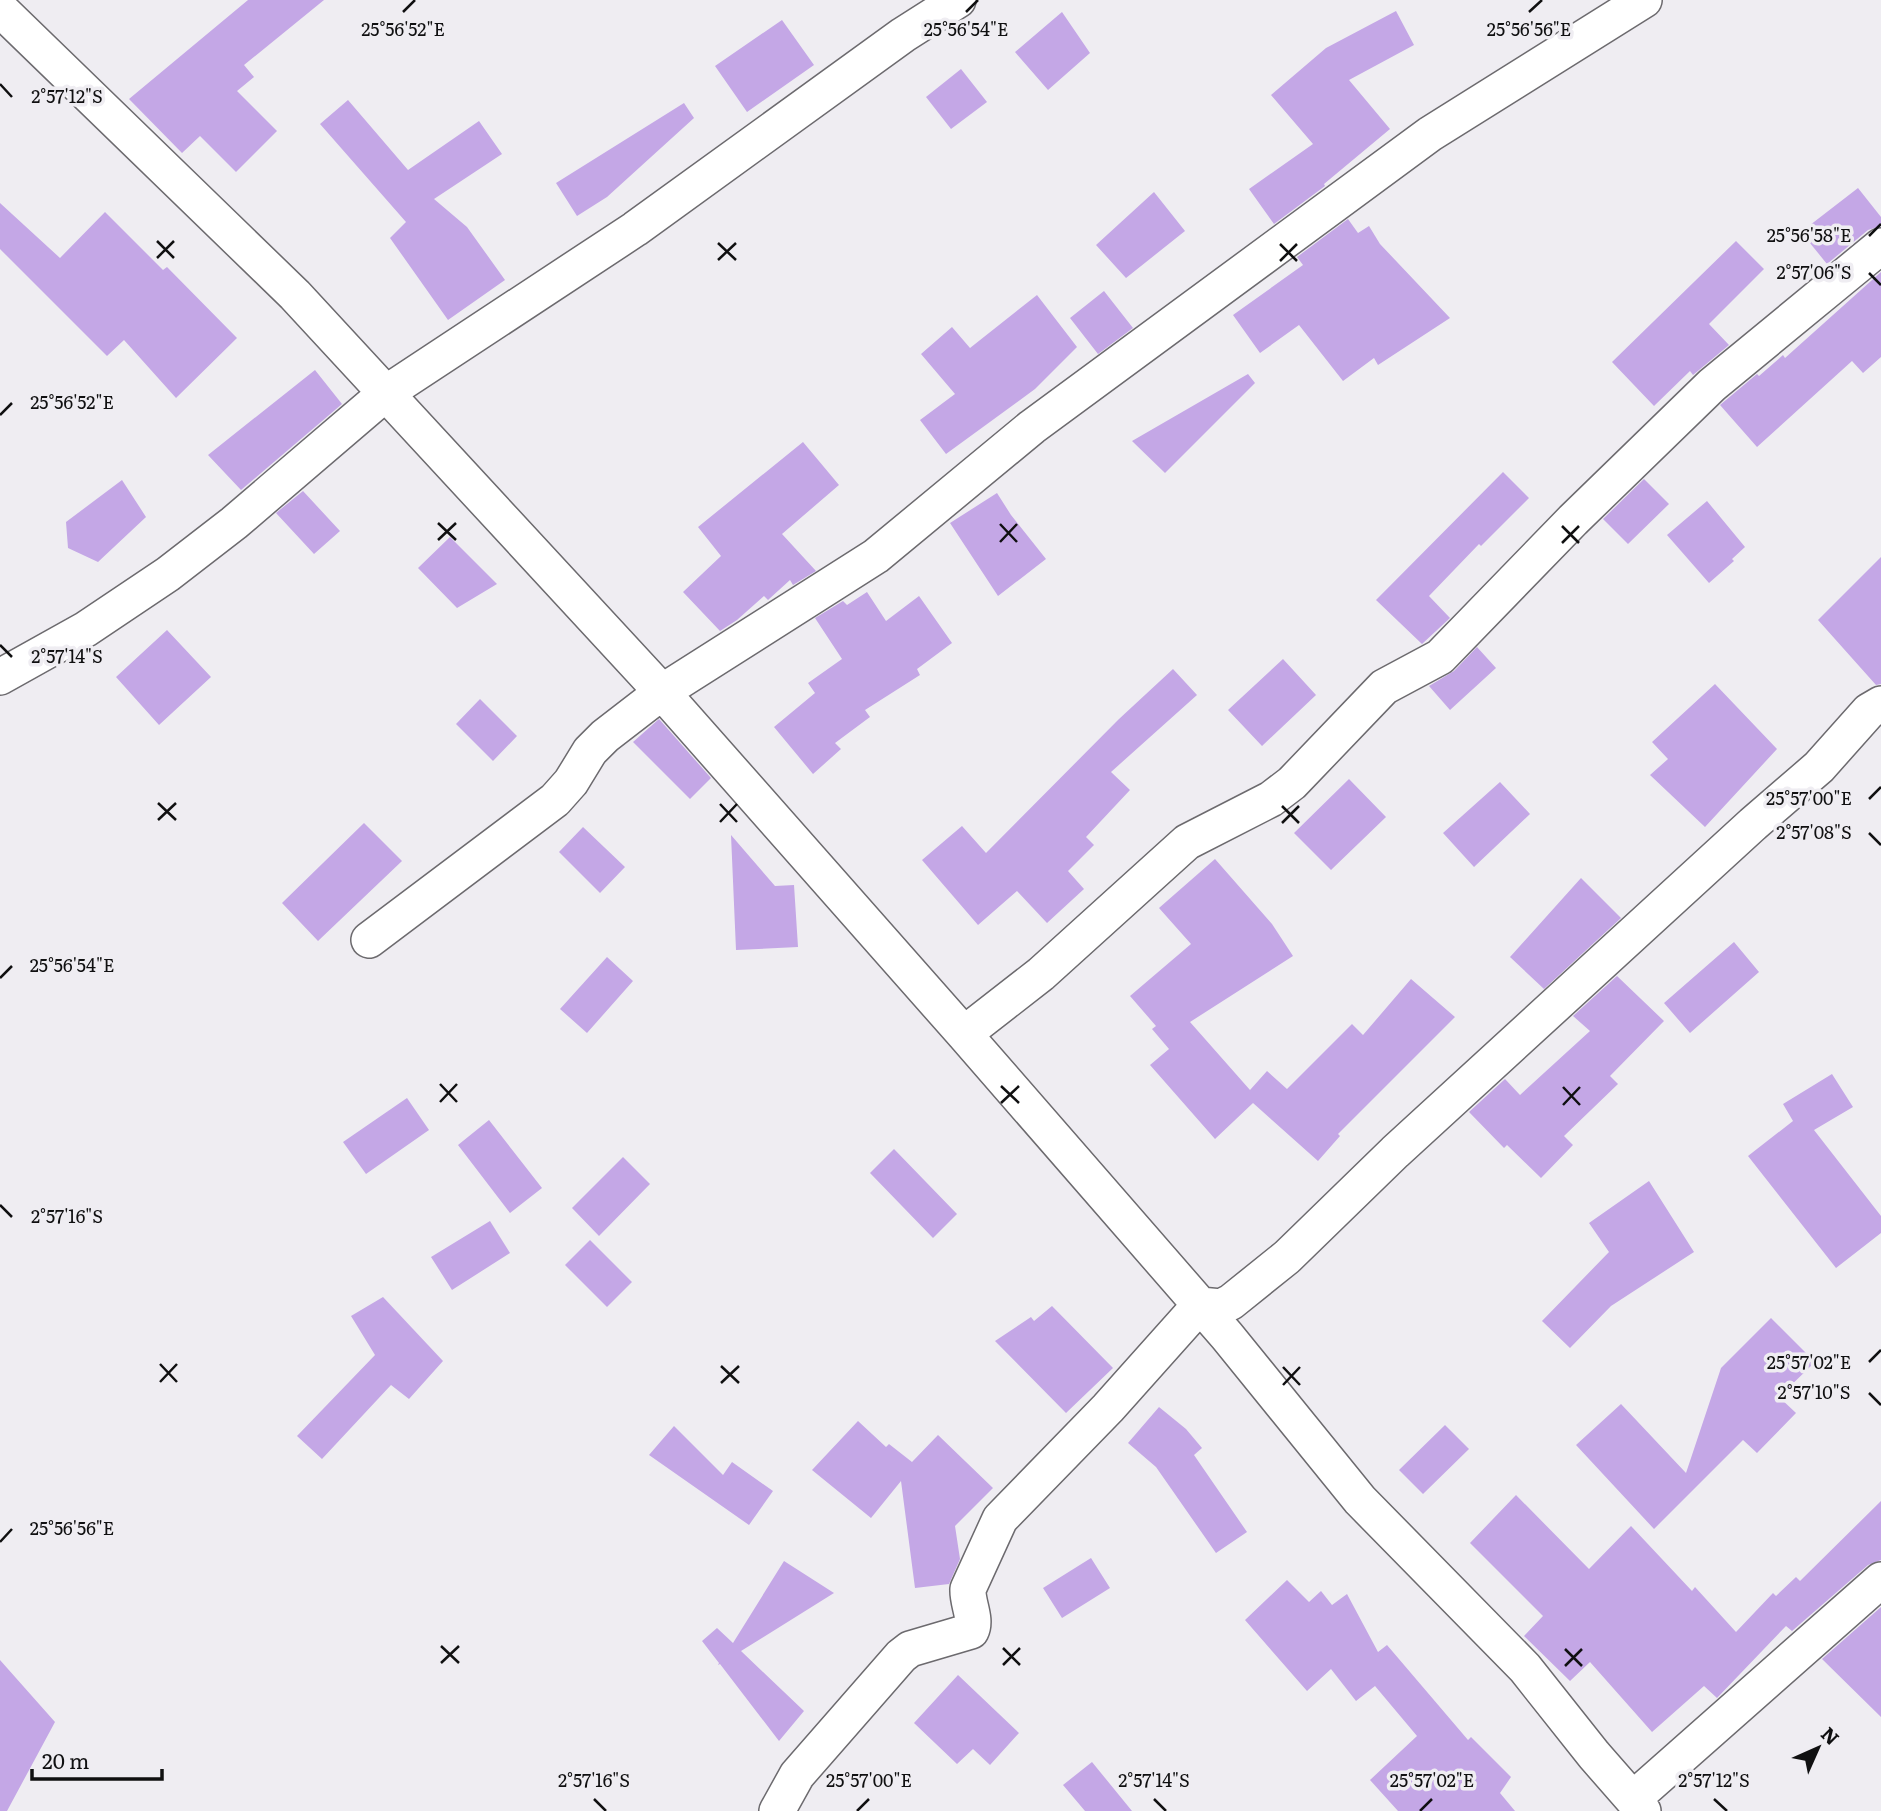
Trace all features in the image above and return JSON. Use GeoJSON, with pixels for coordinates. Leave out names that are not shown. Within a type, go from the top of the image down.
{"type":"FeatureCollection","features":[{"type":"Feature","properties":{"kind":"street"},"geometry":{"type":"LineString","coordinates":[[0,677],[86,629],[167,574],[234,523],[386,393],[635,229],[903,35],[958,0]]}},
{"type":"Feature","properties":{"kind":"street"},"geometry":{"type":"LineString","coordinates":[[369,940],[555,800],[572,782],[590,751],[662,692],[876,556],[1032,428],[1430,134],[1644,0]]}},
{"type":"Feature","properties":{"kind":"street"},"geometry":{"type":"LineString","coordinates":[[0,9],[295,295],[662,692],[1200,1305],[1360,1500],[1525,1668],[1594,1755],[1638,1805],[1881,1580]]}},
{"type":"Feature","properties":{"kind":"street"},"geometry":{"type":"LineString","coordinates":[[964,1034],[1041,974],[1187,842],[1271,799],[1292,782],[1384,687],[1440,657],[1573,520],[1712,385],[1881,246]]}},
{"type":"Feature","properties":{"kind":"street"},"geometry":{"type":"LineString","coordinates":[[1200,1305],[1222,1307],[1287,1257],[1395,1152],[1753,824],[1819,767],[1869,711],[1881,704]]}},
{"type":"Feature","properties":{"kind":"street"},"geometry":{"type":"LineString","coordinates":[[777,1811],[797,1775],[901,1656],[911,1649],[971,1631],[974,1624],[967,1598],[968,1590],[1000,1519],[1108,1408],[1200,1305]]}},
{"type":"Feature","properties":{"kind":"building"},"geometry":{"type":"Polygon","coordinates":[[[248,0],[324,0],[244,65],[254,77],[237,91],[277,131],[236,172],[200,136],[182,153],[129,99],[248,0]]]}},
{"type":"Feature","properties":{"kind":"building"},"geometry":{"type":"Polygon","coordinates":[[[1396,11],[1414,45],[1349,80],[1390,129],[1324,184],[1325,186],[1274,224],[1249,189],[1313,144],[1271,95],[1326,48],[1396,11]]]}},
{"type":"Feature","properties":{"kind":"building"},"geometry":{"type":"Polygon","coordinates":[[[1062,12],[1090,53],[1048,90],[1015,52],[1062,12]]]}},
{"type":"Feature","properties":{"kind":"building"},"geometry":{"type":"Polygon","coordinates":[[[782,20],[814,65],[747,112],[715,66],[782,20]]]}},
{"type":"Feature","properties":{"kind":"building"},"geometry":{"type":"Polygon","coordinates":[[[961,69],[987,102],[951,129],[926,97],[961,69]]]}},
{"type":"Feature","properties":{"kind":"building"},"geometry":{"type":"Polygon","coordinates":[[[348,100],[408,170],[479,121],[502,154],[434,199],[467,227],[505,280],[448,320],[390,238],[406,222],[320,124],[348,100]]]}},
{"type":"Feature","properties":{"kind":"building"},"geometry":{"type":"Polygon","coordinates":[[[684,103],[694,118],[607,197],[577,216],[556,183],[684,103]]]}},
{"type":"Feature","properties":{"kind":"building"},"geometry":{"type":"Polygon","coordinates":[[[1858,188],[1881,217],[1881,226],[1868,230],[1827,264],[1801,232],[1858,188]]]}},
{"type":"Feature","properties":{"kind":"building"},"geometry":{"type":"Polygon","coordinates":[[[1154,192],[1185,231],[1126,278],[1096,245],[1154,192]]]}},
{"type":"Feature","properties":{"kind":"building"},"geometry":{"type":"Polygon","coordinates":[[[0,203],[60,258],[105,212],[163,270],[167,267],[237,338],[176,398],[124,340],[107,356],[0,249],[0,203]]]}},
{"type":"Feature","properties":{"kind":"building"},"geometry":{"type":"Polygon","coordinates":[[[1348,219],[1358,233],[1369,226],[1380,244],[1450,318],[1378,365],[1374,358],[1343,381],[1299,325],[1260,353],[1233,315],[1303,265],[1297,257],[1348,219]]]}},
{"type":"Feature","properties":{"kind":"building"},"geometry":{"type":"Polygon","coordinates":[[[1736,241],[1764,269],[1709,324],[1729,345],[1693,375],[1690,371],[1654,406],[1612,362],[1736,241]]]}},
{"type":"Feature","properties":{"kind":"building"},"geometry":{"type":"Polygon","coordinates":[[[1881,272],[1881,357],[1863,373],[1852,361],[1757,447],[1720,405],[1783,355],[1785,358],[1881,272]]]}},
{"type":"Feature","properties":{"kind":"building"},"geometry":{"type":"Polygon","coordinates":[[[1104,291],[1133,328],[1098,354],[1070,318],[1104,291]]]}},
{"type":"Feature","properties":{"kind":"building"},"geometry":{"type":"Polygon","coordinates":[[[1037,295],[1077,347],[1035,389],[946,454],[920,420],[955,394],[921,354],[952,327],[970,348],[1037,295]]]}},
{"type":"Feature","properties":{"kind":"building"},"geometry":{"type":"Polygon","coordinates":[[[315,370],[342,404],[241,490],[208,455],[315,370]]]}},
{"type":"Feature","properties":{"kind":"building"},"geometry":{"type":"Polygon","coordinates":[[[1248,374],[1255,383],[1165,473],[1132,441],[1248,374]]]}},
{"type":"Feature","properties":{"kind":"building"},"geometry":{"type":"Polygon","coordinates":[[[803,442],[839,485],[782,534],[816,571],[793,585],[790,580],[768,600],[764,596],[720,631],[683,592],[721,556],[698,527],[803,442]]]}},
{"type":"Feature","properties":{"kind":"building"},"geometry":{"type":"Polygon","coordinates":[[[1503,472],[1529,498],[1481,546],[1479,544],[1429,596],[1450,618],[1422,644],[1376,600],[1503,472]]]}},
{"type":"Feature","properties":{"kind":"building"},"geometry":{"type":"Polygon","coordinates":[[[1644,479],[1669,504],[1628,544],[1603,519],[1644,479]]]}},
{"type":"Feature","properties":{"kind":"building"},"geometry":{"type":"Polygon","coordinates":[[[122,480],[146,517],[98,562],[68,548],[66,522],[122,480]]]}},
{"type":"Feature","properties":{"kind":"building"},"geometry":{"type":"Polygon","coordinates":[[[303,491],[340,531],[314,554],[276,513],[303,491]]]}},
{"type":"Feature","properties":{"kind":"building"},"geometry":{"type":"Polygon","coordinates":[[[997,493],[1046,559],[998,596],[950,523],[997,493]]]}},
{"type":"Feature","properties":{"kind":"building"},"geometry":{"type":"Polygon","coordinates":[[[1707,501],[1745,547],[1732,559],[1734,561],[1709,583],[1667,535],[1707,501]]]}},
{"type":"Feature","properties":{"kind":"building"},"geometry":{"type":"Polygon","coordinates":[[[450,537],[497,584],[457,608],[418,568],[450,537]]]}},
{"type":"Feature","properties":{"kind":"building"},"geometry":{"type":"Polygon","coordinates":[[[1881,557],[1881,684],[1876,685],[1818,620],[1881,557]]]}},
{"type":"Feature","properties":{"kind":"building"},"geometry":{"type":"Polygon","coordinates":[[[867,592],[886,621],[919,596],[952,643],[917,669],[920,675],[865,710],[870,717],[835,743],[841,749],[813,774],[774,727],[815,693],[808,683],[842,659],[815,618],[843,601],[847,605],[867,592]]]}},
{"type":"Feature","properties":{"kind":"building"},"geometry":{"type":"Polygon","coordinates":[[[167,630],[211,677],[159,725],[116,677],[167,630]]]}},
{"type":"Feature","properties":{"kind":"building"},"geometry":{"type":"Polygon","coordinates":[[[1477,647],[1496,668],[1450,710],[1429,686],[1454,671],[1477,647]]]}},
{"type":"Feature","properties":{"kind":"building"},"geometry":{"type":"Polygon","coordinates":[[[1283,659],[1316,695],[1262,746],[1228,710],[1283,659]]]}},
{"type":"Feature","properties":{"kind":"building"},"geometry":{"type":"Polygon","coordinates":[[[1173,669],[1197,695],[1111,772],[1130,790],[1086,837],[1094,845],[1068,871],[1084,889],[1047,923],[1017,891],[978,925],[922,860],[962,826],[986,853],[1119,719],[1173,669]]]}},
{"type":"Feature","properties":{"kind":"building"},"geometry":{"type":"Polygon","coordinates":[[[1715,684],[1777,749],[1705,827],[1650,775],[1668,759],[1652,742],[1715,684]]]}},
{"type":"Feature","properties":{"kind":"building"},"geometry":{"type":"Polygon","coordinates":[[[480,699],[517,736],[493,761],[456,724],[480,699]]]}},
{"type":"Feature","properties":{"kind":"building"},"geometry":{"type":"Polygon","coordinates":[[[659,719],[711,778],[690,799],[633,742],[659,719]]]}},
{"type":"Feature","properties":{"kind":"building"},"geometry":{"type":"Polygon","coordinates":[[[1349,779],[1386,817],[1331,870],[1294,833],[1349,779]]]}},
{"type":"Feature","properties":{"kind":"building"},"geometry":{"type":"Polygon","coordinates":[[[1500,782],[1530,814],[1474,867],[1443,833],[1500,782]]]}},
{"type":"Feature","properties":{"kind":"building"},"geometry":{"type":"Polygon","coordinates":[[[364,823],[402,861],[318,941],[282,903],[364,823]]]}},
{"type":"Feature","properties":{"kind":"building"},"geometry":{"type":"Polygon","coordinates":[[[583,827],[625,867],[600,893],[559,852],[583,827]]]}},
{"type":"Feature","properties":{"kind":"building"},"geometry":{"type":"Polygon","coordinates":[[[731,835],[775,886],[794,885],[798,947],[736,950],[731,835]]]}},
{"type":"Feature","properties":{"kind":"building"},"geometry":{"type":"Polygon","coordinates":[[[1215,859],[1272,924],[1293,956],[1190,1022],[1250,1090],[1267,1071],[1287,1089],[1352,1024],[1363,1035],[1411,979],[1455,1017],[1338,1134],[1340,1136],[1318,1161],[1253,1103],[1215,1139],[1150,1065],[1169,1049],[1152,1029],[1156,1026],[1130,996],[1191,944],[1159,908],[1215,859]]]}},
{"type":"Feature","properties":{"kind":"building"},"geometry":{"type":"Polygon","coordinates":[[[1581,878],[1621,918],[1544,989],[1510,957],[1581,878]]]}},
{"type":"Feature","properties":{"kind":"building"},"geometry":{"type":"Polygon","coordinates":[[[1734,942],[1759,972],[1690,1033],[1664,1003],[1734,942]]]}},
{"type":"Feature","properties":{"kind":"building"},"geometry":{"type":"Polygon","coordinates":[[[607,957],[633,981],[587,1033],[560,1009],[607,957]]]}},
{"type":"Feature","properties":{"kind":"building"},"geometry":{"type":"Polygon","coordinates":[[[1617,976],[1664,1021],[1610,1076],[1618,1084],[1564,1136],[1573,1145],[1541,1178],[1507,1145],[1504,1148],[1469,1112],[1505,1079],[1520,1095],[1590,1031],[1573,1016],[1617,976]]]}},
{"type":"Feature","properties":{"kind":"building"},"geometry":{"type":"Polygon","coordinates":[[[1832,1074],[1853,1107],[1814,1130],[1881,1216],[1881,1233],[1836,1268],[1748,1156],[1793,1121],[1783,1104],[1832,1074]]]}},
{"type":"Feature","properties":{"kind":"building"},"geometry":{"type":"Polygon","coordinates":[[[407,1098],[429,1130],[366,1174],[343,1142],[407,1098]]]}},
{"type":"Feature","properties":{"kind":"building"},"geometry":{"type":"Polygon","coordinates":[[[489,1120],[542,1188],[510,1213],[458,1145],[489,1120]]]}},
{"type":"Feature","properties":{"kind":"building"},"geometry":{"type":"Polygon","coordinates":[[[894,1149],[957,1214],[933,1238],[870,1173],[894,1149]]]}},
{"type":"Feature","properties":{"kind":"building"},"geometry":{"type":"Polygon","coordinates":[[[623,1157],[650,1184],[599,1236],[572,1208],[623,1157]]]}},
{"type":"Feature","properties":{"kind":"building"},"geometry":{"type":"Polygon","coordinates":[[[1649,1181],[1694,1252],[1611,1306],[1570,1348],[1542,1321],[1609,1252],[1589,1223],[1649,1181]]]}},
{"type":"Feature","properties":{"kind":"building"},"geometry":{"type":"Polygon","coordinates":[[[490,1221],[510,1253],[452,1290],[431,1257],[490,1221]]]}},
{"type":"Feature","properties":{"kind":"building"},"geometry":{"type":"Polygon","coordinates":[[[590,1240],[632,1282],[607,1307],[565,1265],[590,1240]]]}},
{"type":"Feature","properties":{"kind":"building"},"geometry":{"type":"Polygon","coordinates":[[[383,1297],[443,1361],[409,1399],[391,1385],[322,1459],[297,1436],[375,1355],[351,1316],[383,1297]]]}},
{"type":"Feature","properties":{"kind":"building"},"geometry":{"type":"Polygon","coordinates":[[[1052,1306],[1113,1368],[1066,1413],[995,1341],[1031,1317],[1034,1321],[1052,1306]]]}},
{"type":"Feature","properties":{"kind":"building"},"geometry":{"type":"Polygon","coordinates":[[[1771,1318],[1815,1362],[1779,1397],[1796,1413],[1757,1453],[1743,1440],[1654,1529],[1576,1445],[1621,1404],[1686,1473],[1721,1368],[1771,1318]]]}},
{"type":"Feature","properties":{"kind":"building"},"geometry":{"type":"Polygon","coordinates":[[[1159,1407],[1186,1429],[1202,1448],[1194,1455],[1247,1532],[1216,1553],[1156,1467],[1128,1443],[1159,1407]]]}},
{"type":"Feature","properties":{"kind":"building"},"geometry":{"type":"Polygon","coordinates":[[[858,1421],[886,1447],[889,1444],[912,1462],[938,1435],[993,1488],[955,1526],[960,1559],[949,1584],[915,1588],[901,1481],[871,1518],[812,1470],[858,1421]]]}},
{"type":"Feature","properties":{"kind":"building"},"geometry":{"type":"Polygon","coordinates":[[[1445,1425],[1469,1449],[1423,1494],[1399,1470],[1445,1425]]]}},
{"type":"Feature","properties":{"kind":"building"},"geometry":{"type":"Polygon","coordinates":[[[674,1426],[723,1475],[732,1462],[773,1491],[749,1525],[649,1455],[674,1426]]]}},
{"type":"Feature","properties":{"kind":"building"},"geometry":{"type":"Polygon","coordinates":[[[1516,1495],[1589,1569],[1631,1526],[1692,1591],[1695,1587],[1736,1632],[1773,1593],[1776,1596],[1796,1577],[1800,1581],[1881,1501],[1881,1560],[1868,1565],[1792,1631],[1786,1626],[1717,1698],[1704,1686],[1652,1732],[1590,1662],[1570,1681],[1524,1636],[1543,1616],[1470,1543],[1516,1495]]]}},
{"type":"Feature","properties":{"kind":"building"},"geometry":{"type":"Polygon","coordinates":[[[1091,1558],[1110,1588],[1062,1618],[1043,1588],[1091,1558]]]}},
{"type":"Feature","properties":{"kind":"building"},"geometry":{"type":"Polygon","coordinates":[[[784,1561],[834,1593],[741,1651],[804,1711],[779,1741],[702,1641],[717,1628],[733,1643],[784,1561]]]}},
{"type":"Feature","properties":{"kind":"building"},"geometry":{"type":"Polygon","coordinates":[[[1287,1580],[1309,1602],[1321,1591],[1332,1605],[1347,1594],[1378,1652],[1387,1645],[1468,1740],[1471,1737],[1511,1777],[1500,1793],[1515,1811],[1398,1811],[1370,1780],[1417,1736],[1375,1686],[1356,1701],[1331,1669],[1307,1691],[1245,1620],[1287,1580]]]}},
{"type":"Feature","properties":{"kind":"building"},"geometry":{"type":"Polygon","coordinates":[[[1881,1607],[1881,1717],[1822,1659],[1881,1607]]]}},
{"type":"Feature","properties":{"kind":"building"},"geometry":{"type":"Polygon","coordinates":[[[0,1660],[55,1722],[7,1811],[0,1811],[0,1660]]]}},
{"type":"Feature","properties":{"kind":"building"},"geometry":{"type":"Polygon","coordinates":[[[958,1675],[1019,1733],[990,1765],[973,1749],[957,1764],[914,1723],[958,1675]]]}},
{"type":"Feature","properties":{"kind":"building"},"geometry":{"type":"Polygon","coordinates":[[[1092,1762],[1132,1811],[1085,1811],[1063,1785],[1092,1762]]]}}]}
